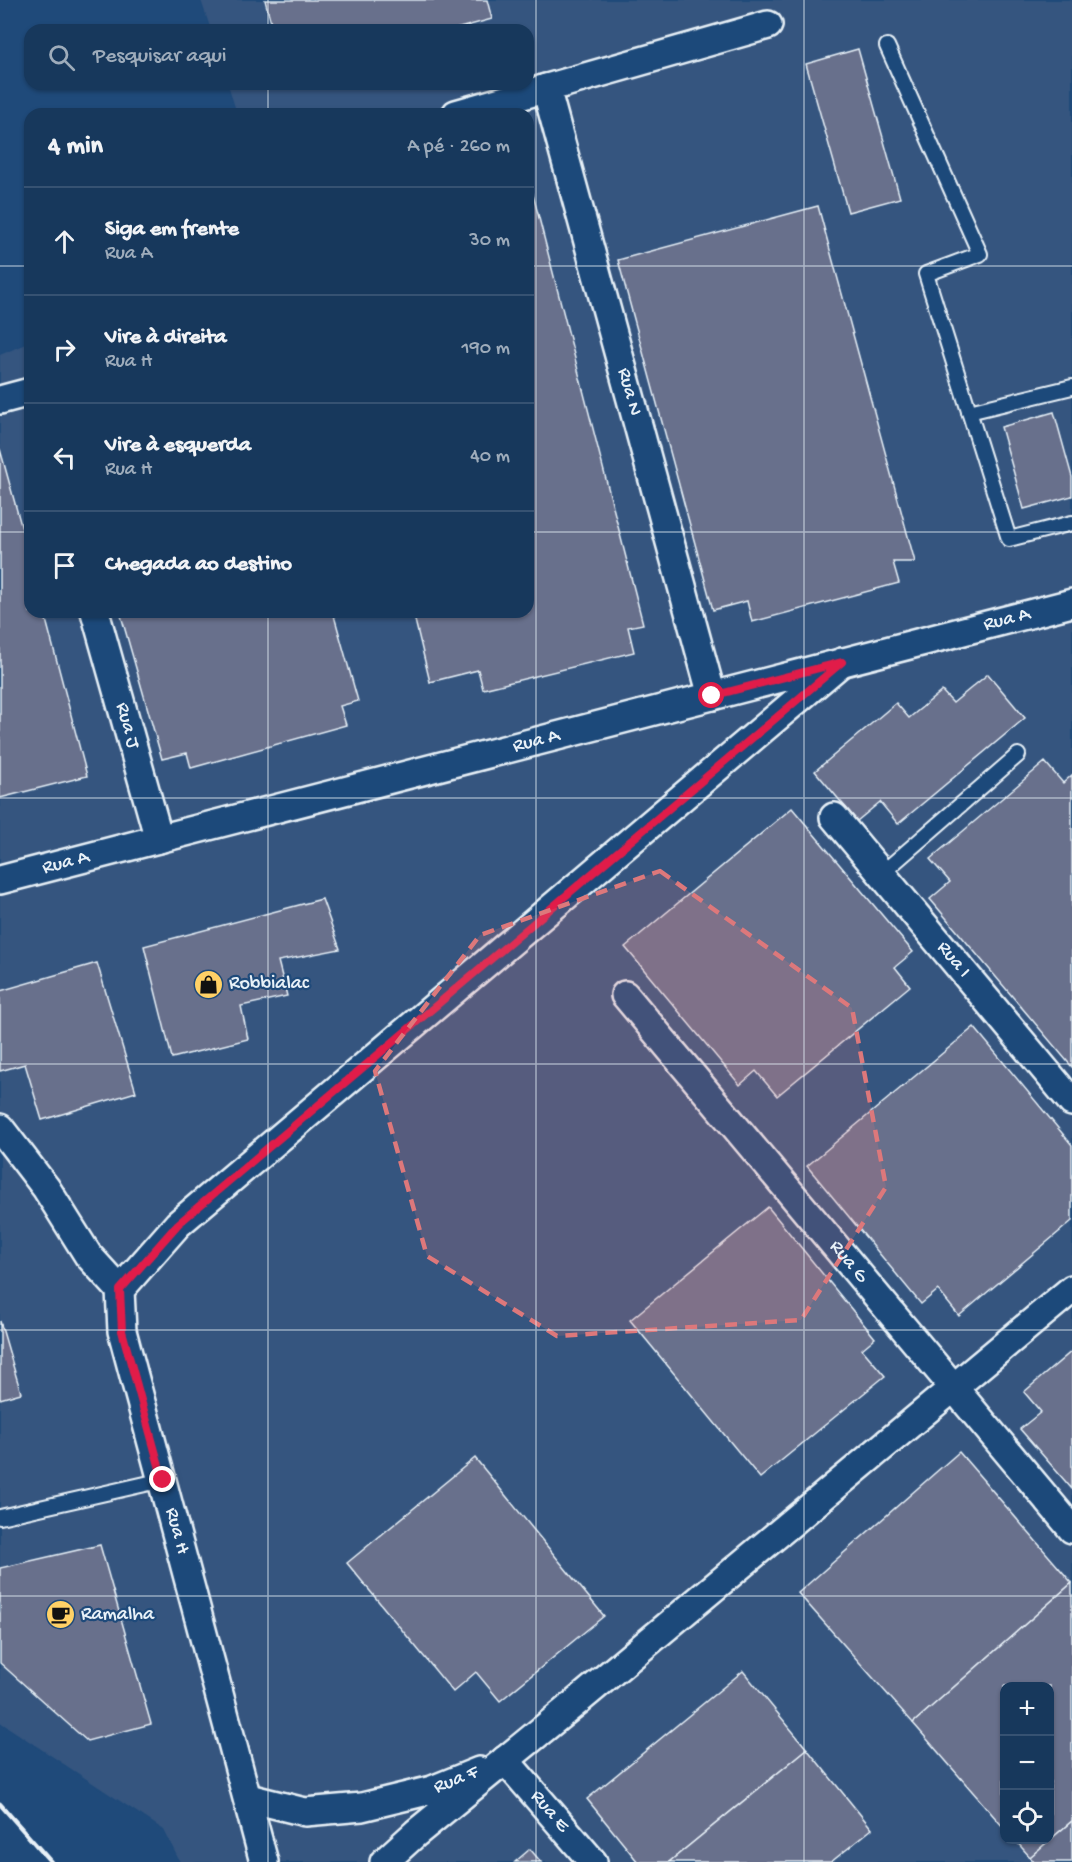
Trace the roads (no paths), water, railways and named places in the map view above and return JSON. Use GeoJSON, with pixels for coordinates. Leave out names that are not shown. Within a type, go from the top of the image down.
{"type":"FeatureCollection","features":[{"type":"Feature","properties":{"kind":"street"},"geometry":{"type":"LineString","coordinates":[[477,108],[768,25]]}},
{"type":"Feature","properties":{"kind":"street","name":"Rua N"},"geometry":{"type":"LineString","coordinates":[[546,88],[712,696]]}},
{"type":"Feature","properties":{"kind":"street"},"geometry":{"type":"LineString","coordinates":[[0,400],[24,394]]}},
{"type":"Feature","properties":{"kind":"street","name":"Rua A"},"geometry":{"type":"LineString","coordinates":[[0,880],[1072,603]]}},
{"type":"Feature","properties":{"kind":"street","name":"Rua J"},"geometry":{"type":"LineString","coordinates":[[97,618],[159,839]]}},
{"type":"Feature","properties":{"kind":"street"},"geometry":{"type":"LineString","coordinates":[[0,1128],[46,1188],[88,1255],[120,1290],[178,1224],[842,662]]}},
{"type":"Feature","properties":{"kind":"street","name":"Rua I"},"geometry":{"type":"LineString","coordinates":[[834,817],[1072,1102]]}},
{"type":"Feature","properties":{"kind":"street","name":"Rua G"},"geometry":{"type":"LineString","coordinates":[[625,995],[1072,1529]]}},
{"type":"Feature","properties":{"kind":"street"},"geometry":{"type":"LineString","coordinates":[[505,1760],[1072,1289]]}},
{"type":"Feature","properties":{"kind":"street","name":"Rua H"},"geometry":{"type":"LineString","coordinates":[[120,1290],[122,1331],[249,1798],[264,1862]]}},
{"type":"Feature","properties":{"kind":"street","name":"Rua F"},"geometry":{"type":"LineString","coordinates":[[249,1798],[305,1812],[362,1807],[432,1790],[505,1760]]}},
{"type":"Feature","properties":{"kind":"street","name":"Rua F"},"geometry":{"type":"LineString","coordinates":[[384,1862],[505,1760]]}},
{"type":"Feature","properties":{"kind":"street","name":"Rua E"},"geometry":{"type":"LineString","coordinates":[[505,1760],[593,1862]]}},
{"type":"Feature","properties":{"kind":"lane"},"geometry":{"type":"LineString","coordinates":[[887,46],[980,254],[926,274],[1009,539],[1072,523]]}},
{"type":"Feature","properties":{"kind":"lane"},"geometry":{"type":"LineString","coordinates":[[969,412],[1072,387]]}},
{"type":"Feature","properties":{"kind":"lane"},"geometry":{"type":"LineString","coordinates":[[881,874],[1018,755]]}},
{"type":"Feature","properties":{"kind":"lane"},"geometry":{"type":"LineString","coordinates":[[0,1517],[163,1480]]}},
{"type":"Feature","properties":{"kind":"railway"},"geometry":{"type":"LineString","coordinates":[[0,1804],[51,1862]]}},
{"type":"Feature","properties":{"kind":"place","name":"Robbialac"},"geometry":{"type":"Point","coordinates":[208,984]}},
{"type":"Feature","properties":{"kind":"place","name":"Ramalha"},"geometry":{"type":"Point","coordinates":[60,1615]}}]}
